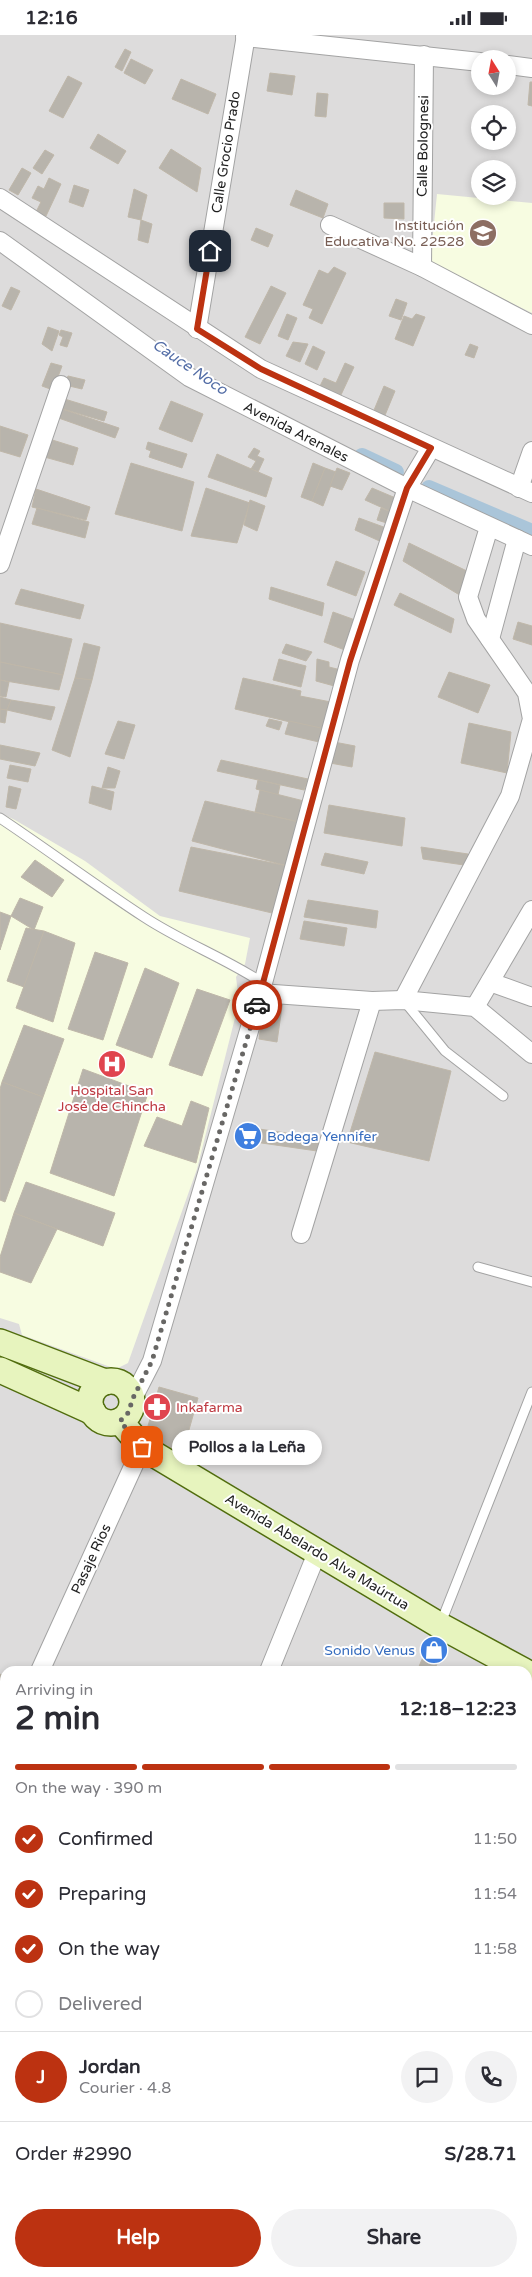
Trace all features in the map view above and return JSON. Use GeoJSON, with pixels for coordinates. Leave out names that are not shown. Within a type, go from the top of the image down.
{"type":"FeatureCollection","features":[{"type":"Feature","properties":{"kind":"street"},"geometry":{"type":"LineString","coordinates":[[245,36],[471,61]]}},
{"type":"Feature","properties":{"kind":"street","name":"Calle Grocio Prado"},"geometry":{"type":"LineString","coordinates":[[197,329],[245,36]]}},
{"type":"Feature","properties":{"kind":"street","name":"Calle Bolognesi"},"geometry":{"type":"LineString","coordinates":[[422,267],[424,55]]}},
{"type":"Feature","properties":{"kind":"street"},"geometry":{"type":"LineString","coordinates":[[516,66],[532,68]]}},
{"type":"Feature","properties":{"kind":"street"},"geometry":{"type":"LineString","coordinates":[[0,198],[197,329],[261,369],[525,490],[532,451]]}},
{"type":"Feature","properties":{"kind":"street"},"geometry":{"type":"LineString","coordinates":[[330,225],[422,267],[532,325]]}},
{"type":"Feature","properties":{"kind":"street","name":"Avenida Arenales"},"geometry":{"type":"LineString","coordinates":[[0,241],[189,377],[407,488],[525,543]]}},
{"type":"Feature","properties":{"kind":"street"},"geometry":{"type":"LineString","coordinates":[[0,564],[61,385]]}},
{"type":"Feature","properties":{"kind":"street"},"geometry":{"type":"LineString","coordinates":[[126,1410],[127,1388],[122,1384],[104,1381],[4,1343],[0,1369],[92,1413],[108,1423],[126,1410],[152,1361],[262,988],[350,661],[407,488],[431,448]]}},
{"type":"Feature","properties":{"kind":"street"},"geometry":{"type":"LineString","coordinates":[[403,1000],[510,796],[532,719],[527,693],[476,619],[468,597],[489,527]]}},
{"type":"Feature","properties":{"kind":"street"},"geometry":{"type":"LineString","coordinates":[[490,639],[525,543]]}},
{"type":"Feature","properties":{"kind":"street"},"geometry":{"type":"LineString","coordinates":[[475,1007],[532,910]]}},
{"type":"Feature","properties":{"kind":"street"},"geometry":{"type":"LineString","coordinates":[[490,982],[532,997]]}},
{"type":"Feature","properties":{"kind":"street"},"geometry":{"type":"LineString","coordinates":[[262,988],[372,1001],[403,1000],[475,1007],[532,1054]]}},
{"type":"Feature","properties":{"kind":"street"},"geometry":{"type":"LineString","coordinates":[[301,1234],[372,1001]]}},
{"type":"Feature","properties":{"kind":"street"},"geometry":{"type":"LineString","coordinates":[[92,1413],[89,1400],[91,1394],[104,1381]]}},
{"type":"Feature","properties":{"kind":"street","name":"Avenida Abelardo Alva Maúrtua"},"geometry":{"type":"LineString","coordinates":[[126,1410],[142,1447],[317,1553],[440,1625],[515,1666]]}},
{"type":"Feature","properties":{"kind":"street","name":"Pasaje Rios"},"geometry":{"type":"LineString","coordinates":[[42,1666],[142,1447]]}},
{"type":"Feature","properties":{"kind":"street"},"geometry":{"type":"LineString","coordinates":[[271,1666],[317,1553]]}},
{"type":"Feature","properties":{"kind":"lane"},"geometry":{"type":"LineString","coordinates":[[0,818],[144,917],[203,951],[236,966],[262,988]]}},
{"type":"Feature","properties":{"kind":"lane"},"geometry":{"type":"LineString","coordinates":[[403,1000],[445,1051],[503,1096]]}},
{"type":"Feature","properties":{"kind":"lane"},"geometry":{"type":"LineString","coordinates":[[478,1267],[532,1282]]}},
{"type":"Feature","properties":{"kind":"lane"},"geometry":{"type":"LineString","coordinates":[[440,1625],[532,1392]]}},
{"type":"Feature","properties":{"kind":"shaded area"},"geometry":{"type":"Polygon","coordinates":[[[0,35],[532,35],[532,1666],[0,1666],[0,35]]]}},
{"type":"Feature","properties":{"kind":"shaded area","name":"Institución Educativa No. 22528"},"geometry":{"type":"Polygon","coordinates":[[[437,194],[471,197],[471,205],[516,205],[516,201],[532,203],[532,313],[430,263],[437,194]]]}},
{"type":"Feature","properties":{"kind":"shaded area","name":"Hospital San José de Chincha"},"geometry":{"type":"Polygon","coordinates":[[[0,813],[85,861],[160,916],[250,938],[245,964],[236,977],[239,1002],[197,1169],[128,1363],[116,1369],[22,1335],[19,1324],[0,1318],[0,813]]]}},
{"type":"Feature","properties":{"kind":"building"},"geometry":{"type":"Polygon","coordinates":[[[125,49],[131,52],[122,71],[115,67],[125,49]]]}},
{"type":"Feature","properties":{"kind":"building"},"geometry":{"type":"Polygon","coordinates":[[[131,59],[153,70],[145,84],[124,73],[131,59]]]}},
{"type":"Feature","properties":{"kind":"building"},"geometry":{"type":"Polygon","coordinates":[[[270,73],[295,76],[292,95],[267,91],[270,73]]]}},
{"type":"Feature","properties":{"kind":"building"},"geometry":{"type":"Polygon","coordinates":[[[68,76],[82,83],[63,118],[49,111],[68,76]]]}},
{"type":"Feature","properties":{"kind":"building"},"geometry":{"type":"Polygon","coordinates":[[[181,79],[216,94],[208,114],[172,99],[181,79]]]}},
{"type":"Feature","properties":{"kind":"building"},"geometry":{"type":"Polygon","coordinates":[[[530,82],[532,82],[532,106],[528,105],[530,82]]]}},
{"type":"Feature","properties":{"kind":"building"},"geometry":{"type":"Polygon","coordinates":[[[317,93],[328,94],[326,117],[315,116],[317,93]]]}},
{"type":"Feature","properties":{"kind":"building"},"geometry":{"type":"Polygon","coordinates":[[[98,134],[126,151],[118,164],[90,148],[98,134]]]}},
{"type":"Feature","properties":{"kind":"building"},"geometry":{"type":"Polygon","coordinates":[[[171,149],[201,168],[197,192],[159,168],[171,149]]]}},
{"type":"Feature","properties":{"kind":"building"},"geometry":{"type":"Polygon","coordinates":[[[45,150],[54,155],[42,174],[33,168],[45,150]]]}},
{"type":"Feature","properties":{"kind":"building"},"geometry":{"type":"Polygon","coordinates":[[[22,168],[31,173],[18,195],[9,190],[22,168]]]}},
{"type":"Feature","properties":{"kind":"building"},"geometry":{"type":"Polygon","coordinates":[[[49,178],[61,184],[46,216],[36,212],[41,202],[32,198],[38,186],[44,189],[49,178]]]}},
{"type":"Feature","properties":{"kind":"building"},"geometry":{"type":"Polygon","coordinates":[[[74,185],[89,190],[83,207],[69,202],[74,185]]]}},
{"type":"Feature","properties":{"kind":"building"},"geometry":{"type":"Polygon","coordinates":[[[134,189],[147,195],[141,220],[128,217],[134,189]]]}},
{"type":"Feature","properties":{"kind":"building"},"geometry":{"type":"Polygon","coordinates":[[[296,190],[328,204],[323,218],[290,205],[296,190]]]}},
{"type":"Feature","properties":{"kind":"building"},"geometry":{"type":"Polygon","coordinates":[[[384,203],[404,203],[404,219],[384,218],[384,203]]]}},
{"type":"Feature","properties":{"kind":"building"},"geometry":{"type":"Polygon","coordinates":[[[141,220],[152,224],[148,243],[138,240],[141,220]]]}},
{"type":"Feature","properties":{"kind":"building"},"geometry":{"type":"Polygon","coordinates":[[[256,228],[273,235],[268,247],[251,240],[256,228]]]}},
{"type":"Feature","properties":{"kind":"building"},"geometry":{"type":"Polygon","coordinates":[[[334,267],[346,273],[322,324],[309,318],[313,309],[303,305],[319,270],[328,274],[334,267]]]}},
{"type":"Feature","properties":{"kind":"building"},"geometry":{"type":"Polygon","coordinates":[[[271,286],[286,293],[260,344],[245,337],[271,286]]]}},
{"type":"Feature","properties":{"kind":"building"},"geometry":{"type":"Polygon","coordinates":[[[11,287],[20,291],[11,310],[2,306],[11,287]]]}},
{"type":"Feature","properties":{"kind":"building"},"geometry":{"type":"Polygon","coordinates":[[[396,299],[407,303],[401,320],[389,316],[396,299]]]}},
{"type":"Feature","properties":{"kind":"building"},"geometry":{"type":"Polygon","coordinates":[[[287,314],[297,318],[288,340],[278,336],[287,314]]]}},
{"type":"Feature","properties":{"kind":"building"},"geometry":{"type":"Polygon","coordinates":[[[416,314],[425,317],[413,346],[395,339],[404,316],[412,319],[416,314]]]}},
{"type":"Feature","properties":{"kind":"building"},"geometry":{"type":"Polygon","coordinates":[[[48,327],[59,331],[52,351],[42,344],[48,327]]]}},
{"type":"Feature","properties":{"kind":"building"},"geometry":{"type":"Polygon","coordinates":[[[61,330],[72,333],[67,347],[60,345],[63,337],[59,335],[61,330]]]}},
{"type":"Feature","properties":{"kind":"building"},"geometry":{"type":"Polygon","coordinates":[[[293,342],[308,344],[300,362],[286,356],[293,342]]]}},
{"type":"Feature","properties":{"kind":"building"},"geometry":{"type":"Polygon","coordinates":[[[470,344],[478,347],[474,358],[465,355],[470,344]]]}},
{"type":"Feature","properties":{"kind":"building"},"geometry":{"type":"Polygon","coordinates":[[[313,346],[325,352],[317,370],[305,364],[313,346]]]}},
{"type":"Feature","properties":{"kind":"building"},"geometry":{"type":"Polygon","coordinates":[[[51,363],[62,366],[53,390],[42,386],[51,363]]]}},
{"type":"Feature","properties":{"kind":"building"},"geometry":{"type":"Polygon","coordinates":[[[345,363],[354,367],[340,397],[319,388],[324,378],[336,383],[345,363]]]}},
{"type":"Feature","properties":{"kind":"building"},"geometry":{"type":"Polygon","coordinates":[[[68,376],[85,380],[82,389],[65,385],[68,376]]]}},
{"type":"Feature","properties":{"kind":"building"},"geometry":{"type":"Polygon","coordinates":[[[384,386],[395,391],[383,420],[372,415],[384,386]]]}},
{"type":"Feature","properties":{"kind":"building"},"geometry":{"type":"Polygon","coordinates":[[[58,397],[107,412],[104,421],[56,407],[58,397]]]}},
{"type":"Feature","properties":{"kind":"building"},"geometry":{"type":"Polygon","coordinates":[[[171,401],[203,414],[192,442],[159,429],[171,401]]]}},
{"type":"Feature","properties":{"kind":"building"},"geometry":{"type":"Polygon","coordinates":[[[56,407],[119,428],[115,438],[53,416],[56,407]]]}},
{"type":"Feature","properties":{"kind":"building"},"geometry":{"type":"Polygon","coordinates":[[[0,426],[28,435],[20,457],[0,451],[0,426]]]}},
{"type":"Feature","properties":{"kind":"building"},"geometry":{"type":"Polygon","coordinates":[[[46,438],[78,448],[73,465],[41,456],[46,438]]]}},
{"type":"Feature","properties":{"kind":"building"},"geometry":{"type":"Polygon","coordinates":[[[148,442],[187,454],[182,468],[149,457],[151,451],[146,449],[148,442]]]}},
{"type":"Feature","properties":{"kind":"building"},"geometry":{"type":"Polygon","coordinates":[[[254,448],[260,451],[257,456],[264,459],[258,472],[251,469],[256,461],[248,457],[254,448]]]}},
{"type":"Feature","properties":{"kind":"building"},"geometry":{"type":"Polygon","coordinates":[[[217,454],[272,478],[266,497],[208,477],[217,454]]]}},
{"type":"Feature","properties":{"kind":"building"},"geometry":{"type":"Polygon","coordinates":[[[131,463],[194,482],[182,531],[115,514],[131,463]]]}},
{"type":"Feature","properties":{"kind":"building"},"geometry":{"type":"Polygon","coordinates":[[[313,463],[325,468],[312,501],[301,497],[313,463]]]}},
{"type":"Feature","properties":{"kind":"building"},"geometry":{"type":"Polygon","coordinates":[[[325,468],[336,472],[323,506],[312,501],[325,468]]]}},
{"type":"Feature","properties":{"kind":"building"},"geometry":{"type":"Polygon","coordinates":[[[337,468],[350,473],[342,490],[330,486],[337,468]]]}},
{"type":"Feature","properties":{"kind":"building"},"geometry":{"type":"Polygon","coordinates":[[[206,488],[250,503],[237,543],[191,536],[206,488]]]}},
{"type":"Feature","properties":{"kind":"building"},"geometry":{"type":"Polygon","coordinates":[[[372,488],[398,499],[394,513],[365,500],[372,488]]]}},
{"type":"Feature","properties":{"kind":"building"},"geometry":{"type":"Polygon","coordinates":[[[36,489],[90,507],[86,520],[32,507],[36,489]]]}},
{"type":"Feature","properties":{"kind":"building"},"geometry":{"type":"Polygon","coordinates":[[[250,500],[265,506],[257,531],[244,525],[250,500]]]}},
{"type":"Feature","properties":{"kind":"building"},"geometry":{"type":"Polygon","coordinates":[[[37,508],[89,522],[85,538],[32,524],[37,508]]]}},
{"type":"Feature","properties":{"kind":"building"},"geometry":{"type":"Polygon","coordinates":[[[381,508],[394,513],[390,524],[377,520],[381,508]]]}},
{"type":"Feature","properties":{"kind":"building"},"geometry":{"type":"Polygon","coordinates":[[[359,518],[389,529],[384,543],[355,530],[359,518]]]}},
{"type":"Feature","properties":{"kind":"building"},"geometry":{"type":"Polygon","coordinates":[[[409,543],[471,573],[463,597],[403,561],[409,543]]]}},
{"type":"Feature","properties":{"kind":"building"},"geometry":{"type":"Polygon","coordinates":[[[336,561],[365,572],[356,596],[327,585],[336,561]]]}},
{"type":"Feature","properties":{"kind":"building"},"geometry":{"type":"Polygon","coordinates":[[[271,587],[324,603],[322,616],[269,599],[271,587]]]}},
{"type":"Feature","properties":{"kind":"building"},"geometry":{"type":"Polygon","coordinates":[[[21,589],[84,605],[80,619],[15,604],[21,589]]]}},
{"type":"Feature","properties":{"kind":"building"},"geometry":{"type":"Polygon","coordinates":[[[400,593],[454,619],[451,633],[394,605],[400,593]]]}},
{"type":"Feature","properties":{"kind":"building"},"geometry":{"type":"Polygon","coordinates":[[[333,612],[358,621],[350,652],[324,642],[333,612]]]}},
{"type":"Feature","properties":{"kind":"building"},"geometry":{"type":"Polygon","coordinates":[[[518,622],[532,626],[532,645],[513,639],[518,622]]]}},
{"type":"Feature","properties":{"kind":"building"},"geometry":{"type":"Polygon","coordinates":[[[0,623],[72,639],[63,675],[0,662],[0,623]]]}},
{"type":"Feature","properties":{"kind":"building"},"geometry":{"type":"Polygon","coordinates":[[[84,643],[100,647],[92,680],[75,678],[84,643]]]}},
{"type":"Feature","properties":{"kind":"building"},"geometry":{"type":"Polygon","coordinates":[[[286,644],[312,652],[306,661],[282,653],[286,644]]]}},
{"type":"Feature","properties":{"kind":"building"},"geometry":{"type":"Polygon","coordinates":[[[279,659],[306,666],[301,687],[273,680],[279,659]]]}},
{"type":"Feature","properties":{"kind":"building"},"geometry":{"type":"Polygon","coordinates":[[[317,659],[329,662],[329,667],[341,670],[338,687],[316,681],[317,659]]]}},
{"type":"Feature","properties":{"kind":"building"},"geometry":{"type":"Polygon","coordinates":[[[0,662],[63,675],[59,690],[0,680],[0,662]]]}},
{"type":"Feature","properties":{"kind":"building"},"geometry":{"type":"Polygon","coordinates":[[[449,672],[490,685],[478,713],[438,697],[449,672]]]}},
{"type":"Feature","properties":{"kind":"building"},"geometry":{"type":"Polygon","coordinates":[[[75,678],[92,680],[70,757],[52,750],[75,678]]]}},
{"type":"Feature","properties":{"kind":"building"},"geometry":{"type":"Polygon","coordinates":[[[243,678],[301,691],[300,696],[331,702],[324,730],[235,709],[243,678]]]}},
{"type":"Feature","properties":{"kind":"building"},"geometry":{"type":"Polygon","coordinates":[[[0,680],[9,682],[6,697],[0,696],[0,680]]]}},
{"type":"Feature","properties":{"kind":"building"},"geometry":{"type":"Polygon","coordinates":[[[0,697],[11,700],[7,710],[0,709],[0,697]]]}},
{"type":"Feature","properties":{"kind":"building"},"geometry":{"type":"Polygon","coordinates":[[[11,700],[55,707],[51,720],[7,710],[11,700]]]}},
{"type":"Feature","properties":{"kind":"building"},"geometry":{"type":"Polygon","coordinates":[[[0,709],[7,710],[5,723],[0,722],[0,709]]]}},
{"type":"Feature","properties":{"kind":"building"},"geometry":{"type":"Polygon","coordinates":[[[269,719],[282,722],[279,730],[266,726],[269,719]]]}},
{"type":"Feature","properties":{"kind":"building"},"geometry":{"type":"Polygon","coordinates":[[[118,721],[135,725],[124,759],[105,754],[118,721]]]}},
{"type":"Feature","properties":{"kind":"building"},"geometry":{"type":"Polygon","coordinates":[[[289,721],[321,728],[319,742],[285,734],[289,721]]]}},
{"type":"Feature","properties":{"kind":"building"},"geometry":{"type":"Polygon","coordinates":[[[469,723],[511,732],[507,773],[461,763],[469,723]]]}},
{"type":"Feature","properties":{"kind":"building"},"geometry":{"type":"Polygon","coordinates":[[[334,742],[355,746],[352,767],[330,763],[334,742]]]}},
{"type":"Feature","properties":{"kind":"building"},"geometry":{"type":"Polygon","coordinates":[[[0,745],[40,753],[35,766],[0,759],[0,745]]]}},
{"type":"Feature","properties":{"kind":"building"},"geometry":{"type":"Polygon","coordinates":[[[221,760],[308,779],[304,790],[217,771],[221,760]]]}},
{"type":"Feature","properties":{"kind":"building"},"geometry":{"type":"Polygon","coordinates":[[[10,765],[31,769],[28,782],[7,778],[10,765]]]}},
{"type":"Feature","properties":{"kind":"building"},"geometry":{"type":"Polygon","coordinates":[[[108,767],[120,771],[115,788],[102,788],[108,767]]]}},
{"type":"Feature","properties":{"kind":"building"},"geometry":{"type":"Polygon","coordinates":[[[258,780],[280,785],[278,795],[256,789],[258,780]]]}},
{"type":"Feature","properties":{"kind":"building"},"geometry":{"type":"Polygon","coordinates":[[[9,786],[21,789],[16,809],[6,807],[9,786]]]}},
{"type":"Feature","properties":{"kind":"building"},"geometry":{"type":"Polygon","coordinates":[[[92,786],[114,792],[111,810],[89,803],[92,786]]]}},
{"type":"Feature","properties":{"kind":"building"},"geometry":{"type":"Polygon","coordinates":[[[260,790],[304,801],[299,822],[255,812],[260,790]]]}},
{"type":"Feature","properties":{"kind":"building"},"geometry":{"type":"Polygon","coordinates":[[[205,801],[299,822],[288,866],[192,841],[205,801]]]}},
{"type":"Feature","properties":{"kind":"building"},"geometry":{"type":"Polygon","coordinates":[[[329,805],[405,818],[402,846],[324,833],[329,805]]]}},
{"type":"Feature","properties":{"kind":"building"},"geometry":{"type":"Polygon","coordinates":[[[191,847],[288,866],[272,913],[179,891],[191,847]]]}},
{"type":"Feature","properties":{"kind":"building"},"geometry":{"type":"Polygon","coordinates":[[[421,847],[468,854],[464,865],[423,859],[421,847]]]}},
{"type":"Feature","properties":{"kind":"building"},"geometry":{"type":"Polygon","coordinates":[[[325,853],[368,862],[364,874],[321,865],[325,853]]]}},
{"type":"Feature","properties":{"kind":"building"},"geometry":{"type":"Polygon","coordinates":[[[35,860],[64,880],[52,897],[21,877],[35,860]]]}},
{"type":"Feature","properties":{"kind":"building"},"geometry":{"type":"Polygon","coordinates":[[[20,898],[43,907],[34,930],[11,916],[20,898]]]}},
{"type":"Feature","properties":{"kind":"building"},"geometry":{"type":"Polygon","coordinates":[[[308,900],[378,911],[376,928],[304,917],[308,900]]]}},
{"type":"Feature","properties":{"kind":"building"},"geometry":{"type":"Polygon","coordinates":[[[0,912],[11,916],[0,950],[0,912]]]}},
{"type":"Feature","properties":{"kind":"building"},"geometry":{"type":"Polygon","coordinates":[[[304,921],[347,928],[344,946],[300,939],[304,921]]]}},
{"type":"Feature","properties":{"kind":"building"},"geometry":{"type":"Polygon","coordinates":[[[26,928],[44,931],[24,987],[7,981],[26,928]]]}},
{"type":"Feature","properties":{"kind":"building"},"geometry":{"type":"Polygon","coordinates":[[[44,931],[75,943],[53,1022],[16,1008],[44,931]]]}},
{"type":"Feature","properties":{"kind":"building"},"geometry":{"type":"Polygon","coordinates":[[[95,952],[128,963],[103,1040],[68,1029],[95,952]]]}},
{"type":"Feature","properties":{"kind":"building"},"geometry":{"type":"Polygon","coordinates":[[[145,968],[179,983],[152,1058],[116,1045],[145,968]]]}},
{"type":"Feature","properties":{"kind":"building"},"geometry":{"type":"Polygon","coordinates":[[[197,989],[230,1000],[202,1076],[169,1065],[197,989]]]}},
{"type":"Feature","properties":{"kind":"building"},"geometry":{"type":"Polygon","coordinates":[[[264,998],[283,1000],[277,1042],[259,1039],[264,998]]]}},
{"type":"Feature","properties":{"kind":"building"},"geometry":{"type":"Polygon","coordinates":[[[24,1025],[64,1039],[43,1097],[2,1082],[24,1025]]]}},
{"type":"Feature","properties":{"kind":"building"},"geometry":{"type":"Polygon","coordinates":[[[375,1052],[451,1071],[429,1161],[347,1142],[375,1052]]]}},
{"type":"Feature","properties":{"kind":"building"},"geometry":{"type":"Polygon","coordinates":[[[83,1069],[148,1093],[114,1196],[50,1173],[83,1069]]]}},
{"type":"Feature","properties":{"kind":"building"},"geometry":{"type":"Polygon","coordinates":[[[2,1082],[43,1097],[5,1202],[0,1200],[0,1089],[2,1082]]]}},
{"type":"Feature","properties":{"kind":"building"},"geometry":{"type":"Polygon","coordinates":[[[191,1101],[209,1108],[196,1163],[144,1146],[157,1117],[182,1126],[191,1101]]]}},
{"type":"Feature","properties":{"kind":"building"},"geometry":{"type":"Polygon","coordinates":[[[246,1127],[319,1138],[317,1151],[241,1140],[246,1127]]]}},
{"type":"Feature","properties":{"kind":"building"},"geometry":{"type":"Polygon","coordinates":[[[26,1182],[115,1213],[103,1246],[14,1213],[26,1182]]]}},
{"type":"Feature","properties":{"kind":"building"},"geometry":{"type":"Polygon","coordinates":[[[14,1213],[57,1229],[31,1283],[0,1272],[0,1257],[14,1213]]]}},
{"type":"Feature","properties":{"kind":"building"},"geometry":{"type":"Polygon","coordinates":[[[159,1387],[198,1398],[183,1451],[144,1440],[159,1387]]]}},
{"type":"Feature","properties":{"kind":"building"},"geometry":{"type":"Polygon","coordinates":[[[430,1641],[444,1647],[436,1666],[419,1666],[430,1641]]]}},
{"type":"Feature","properties":{"kind":"waterway","name":"Cauce Noco"},"geometry":{"type":"LineString","coordinates":[[362,456],[396,472]]}},
{"type":"Feature","properties":{"kind":"waterway","name":"Cauce Noco"},"geometry":{"type":"LineString","coordinates":[[429,488],[532,532]]}},
{"type":"Feature","properties":{"kind":"way so far"},"geometry":{"type":"LineString","coordinates":[[142,1447],[120,1421],[129,1412],[132,1400],[152,1361],[257,1005]]}},
{"type":"Feature","properties":{"kind":"place","name":"Institución Educativa No. 22528"},"geometry":{"type":"Point","coordinates":[483,233]}},
{"type":"Feature","properties":{"kind":"place","name":"Hospital San José de Chincha"},"geometry":{"type":"Point","coordinates":[112,1064]}},
{"type":"Feature","properties":{"kind":"place","name":"Bodega Yennifer"},"geometry":{"type":"Point","coordinates":[248,1136]}},
{"type":"Feature","properties":{"kind":"place","name":"Inkafarma"},"geometry":{"type":"Point","coordinates":[157,1407]}},
{"type":"Feature","properties":{"kind":"place","name":"Pollos a la Leña"},"geometry":{"type":"Point","coordinates":[142,1447]}},
{"type":"Feature","properties":{"kind":"place","name":"Sonido Venus"},"geometry":{"type":"Point","coordinates":[434,1650]}},
{"type":"Feature","properties":{"kind":"route"},"geometry":{"type":"LineString","coordinates":[[210,251],[197,329],[261,369],[431,448],[407,488],[350,661],[257,1005]]}}]}
